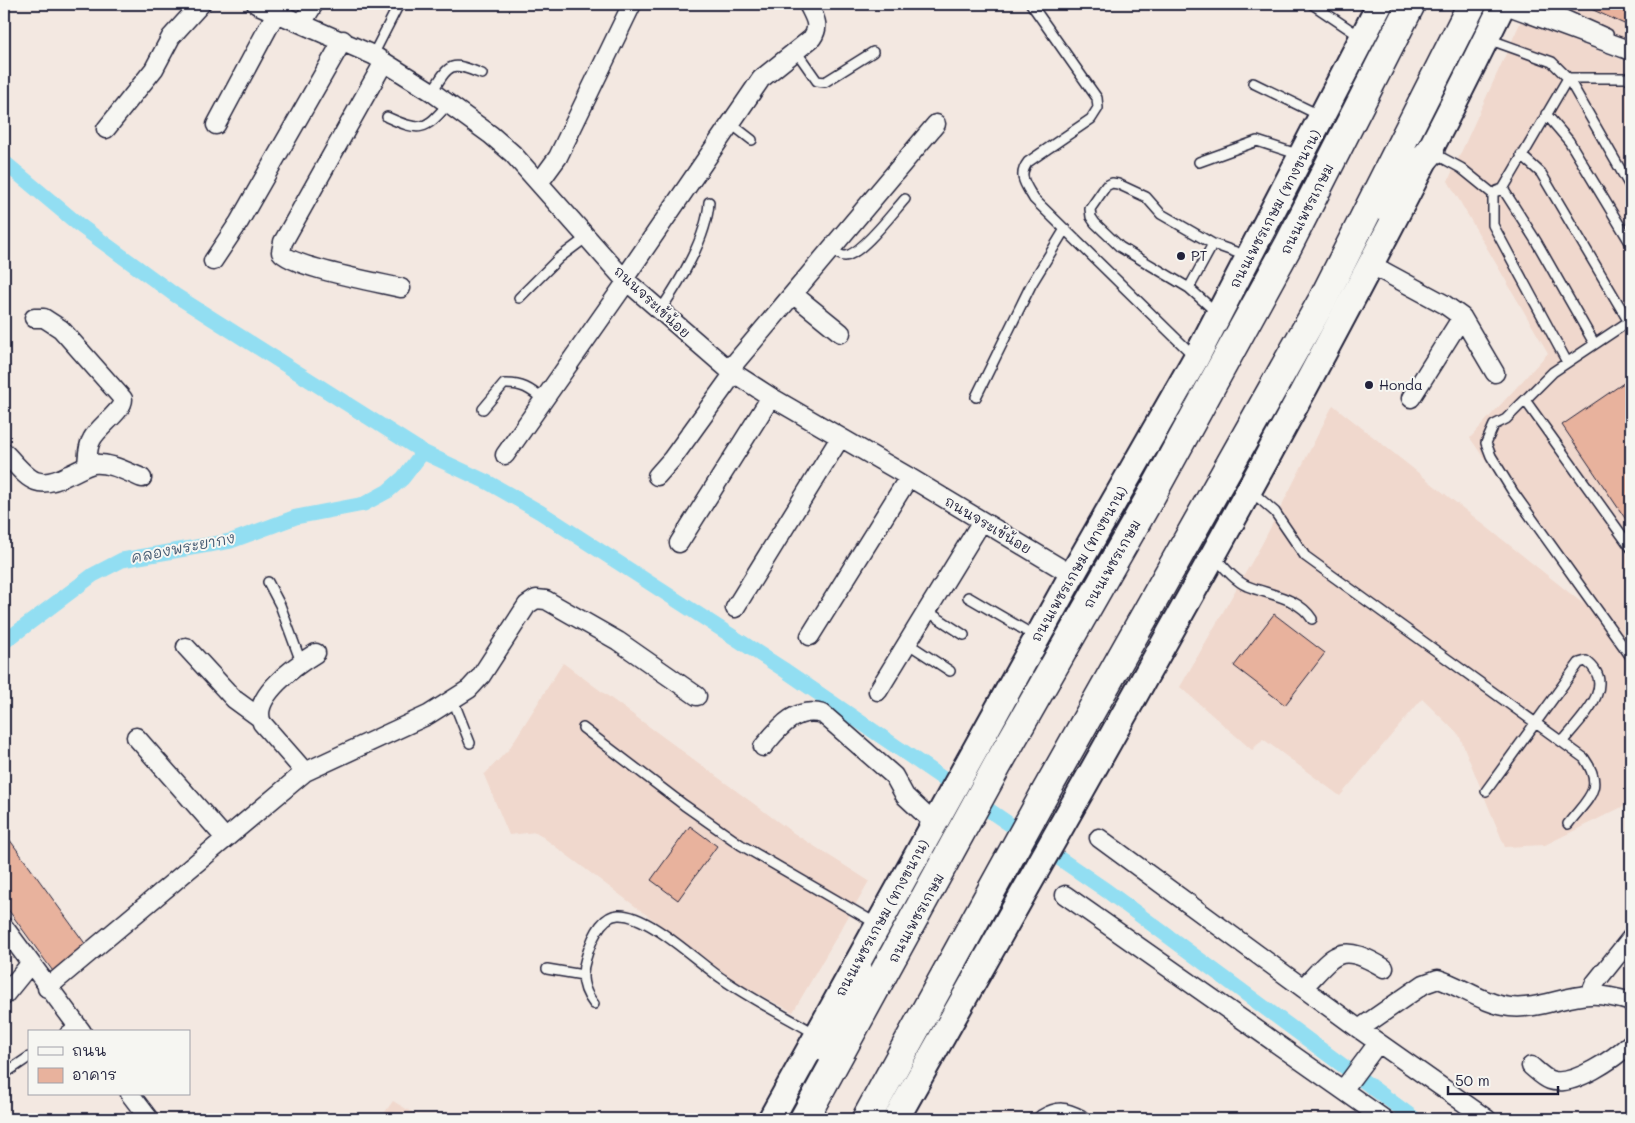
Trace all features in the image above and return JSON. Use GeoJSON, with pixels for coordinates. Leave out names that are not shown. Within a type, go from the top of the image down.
{"type":"FeatureCollection","features":[{"type":"Feature","properties":{"kind":"highway","name":"ถนนเพชรเกษม"},"geometry":{"type":"LineString","coordinates":[[811,1108],[997,766],[1151,496],[1288,246],[1411,4]]}},
{"type":"Feature","properties":{"kind":"highway"},"geometry":{"type":"LineString","coordinates":[[866,1119],[1045,793],[1323,299],[1472,4]]}},
{"type":"Feature","properties":{"kind":"highway"},"geometry":{"type":"LineString","coordinates":[[1356,236],[1430,152]]}},
{"type":"Feature","properties":{"kind":"highway"},"geometry":{"type":"LineString","coordinates":[[811,1108],[857,966]]}},
{"type":"Feature","properties":{"kind":"main road","name":"ถนนเพชรเกษม (ทางขนาน)"},"geometry":{"type":"LineString","coordinates":[[770,1119],[857,966],[877,924],[1072,575],[1196,358],[1303,156],[1380,4]]}},
{"type":"Feature","properties":{"kind":"main road"},"geometry":{"type":"LineString","coordinates":[[896,1119],[1070,812],[1249,489],[1430,152],[1503,4]]}},
{"type":"Feature","properties":{"kind":"street"},"geometry":{"type":"LineString","coordinates":[[106,129],[154,69],[171,37],[201,4]]}},
{"type":"Feature","properties":{"kind":"street","name":"ถนนจระเข้น้อย"},"geometry":{"type":"LineString","coordinates":[[256,4],[343,40],[378,58],[432,92],[491,135],[539,184],[626,280],[731,372],[1072,575]]}},
{"type":"Feature","properties":{"kind":"street"},"geometry":{"type":"LineString","coordinates":[[302,24],[314,4]]}},
{"type":"Feature","properties":{"kind":"street"},"geometry":{"type":"LineString","coordinates":[[539,184],[558,157],[632,4]]}},
{"type":"Feature","properties":{"kind":"street"},"geometry":{"type":"LineString","coordinates":[[505,455],[626,280],[761,79],[812,38],[818,25],[808,4]]}},
{"type":"Feature","properties":{"kind":"street"},"geometry":{"type":"LineString","coordinates":[[1503,4],[1631,52]]}},
{"type":"Feature","properties":{"kind":"street"},"geometry":{"type":"LineString","coordinates":[[216,126],[276,13]]}},
{"type":"Feature","properties":{"kind":"street"},"geometry":{"type":"LineString","coordinates":[[213,261],[239,222],[343,40]]}},
{"type":"Feature","properties":{"kind":"street"},"geometry":{"type":"LineString","coordinates":[[378,58],[283,242],[281,252],[287,258],[314,268],[401,288]]}},
{"type":"Feature","properties":{"kind":"street"},"geometry":{"type":"LineString","coordinates":[[657,476],[672,459],[731,372],[793,294],[936,124]]}},
{"type":"Feature","properties":{"kind":"street"},"geometry":{"type":"LineString","coordinates":[[1370,264],[1444,304],[1462,317],[1495,373]]}},
{"type":"Feature","properties":{"kind":"street"},"geometry":{"type":"LineString","coordinates":[[793,294],[841,333]]}},
{"type":"Feature","properties":{"kind":"street"},"geometry":{"type":"LineString","coordinates":[[1411,398],[1462,317]]}},
{"type":"Feature","properties":{"kind":"street"},"geometry":{"type":"LineString","coordinates":[[34,318],[44,318],[61,329],[123,399],[121,407],[100,426],[91,440],[87,466]]}},
{"type":"Feature","properties":{"kind":"street"},"geometry":{"type":"LineString","coordinates":[[679,543],[771,397]]}},
{"type":"Feature","properties":{"kind":"street"},"geometry":{"type":"LineString","coordinates":[[735,608],[840,438]]}},
{"type":"Feature","properties":{"kind":"street"},"geometry":{"type":"LineString","coordinates":[[4,452],[29,478],[39,483],[54,483],[93,464],[112,466],[142,478]]}},
{"type":"Feature","properties":{"kind":"street"},"geometry":{"type":"LineString","coordinates":[[810,636],[909,477]]}},
{"type":"Feature","properties":{"kind":"street"},"geometry":{"type":"LineString","coordinates":[[878,691],[982,521]]}},
{"type":"Feature","properties":{"kind":"street"},"geometry":{"type":"LineString","coordinates":[[47,988],[305,772],[428,715],[469,689],[481,676],[527,605],[536,599],[546,600],[618,641],[697,696]]}},
{"type":"Feature","properties":{"kind":"street"},"geometry":{"type":"LineString","coordinates":[[186,647],[234,699],[260,718],[305,772]]}},
{"type":"Feature","properties":{"kind":"street"},"geometry":{"type":"LineString","coordinates":[[260,718],[264,702],[276,684],[301,662],[316,653]]}},
{"type":"Feature","properties":{"kind":"street"},"geometry":{"type":"LineString","coordinates":[[762,746],[790,718],[801,713],[814,711],[823,714],[894,776],[905,796],[937,819]]}},
{"type":"Feature","properties":{"kind":"street"},"geometry":{"type":"LineString","coordinates":[[136,737],[225,838]]}},
{"type":"Feature","properties":{"kind":"street"},"geometry":{"type":"LineString","coordinates":[[1099,838],[1359,1029],[1374,1049],[1487,1119]]}},
{"type":"Feature","properties":{"kind":"street"},"geometry":{"type":"LineString","coordinates":[[1065,895],[1347,1086],[1384,1119]]}},
{"type":"Feature","properties":{"kind":"street"},"geometry":{"type":"LineString","coordinates":[[4,927],[74,1029]]}},
{"type":"Feature","properties":{"kind":"street"},"geometry":{"type":"LineString","coordinates":[[1590,994],[1595,983],[1631,938]]}},
{"type":"Feature","properties":{"kind":"street"},"geometry":{"type":"LineString","coordinates":[[1303,988],[1335,957],[1346,952],[1364,956],[1384,968]]}},
{"type":"Feature","properties":{"kind":"street"},"geometry":{"type":"LineString","coordinates":[[4,996],[30,964]]}},
{"type":"Feature","properties":{"kind":"street"},"geometry":{"type":"LineString","coordinates":[[1359,1029],[1424,984],[1438,979],[1472,995],[1511,1007],[1545,1004],[1590,994],[1631,1002]]}},
{"type":"Feature","properties":{"kind":"street"},"geometry":{"type":"LineString","coordinates":[[1531,1066],[1549,1080],[1567,1080],[1608,1063],[1631,1043]]}},
{"type":"Feature","properties":{"kind":"street"},"geometry":{"type":"LineString","coordinates":[[1347,1086],[1374,1049]]}},
{"type":"Feature","properties":{"kind":"street"},"geometry":{"type":"LineString","coordinates":[[132,1096],[149,1119]]}},
{"type":"Feature","properties":{"kind":"street"},"geometry":{"type":"LineString","coordinates":[[1043,1119],[1054,1112],[1065,1111],[1080,1119]]}},
{"type":"Feature","properties":{"kind":"lane"},"geometry":{"type":"LineString","coordinates":[[378,58],[399,4]]}},
{"type":"Feature","properties":{"kind":"lane"},"geometry":{"type":"LineString","coordinates":[[1031,4],[1097,98],[1098,108],[1091,119],[1028,162],[1023,168],[1022,179],[1034,199],[1196,358]]}},
{"type":"Feature","properties":{"kind":"lane"},"geometry":{"type":"LineString","coordinates":[[1312,4],[1363,38]]}},
{"type":"Feature","properties":{"kind":"lane"},"geometry":{"type":"LineString","coordinates":[[1549,4],[1554,10],[1631,44]]}},
{"type":"Feature","properties":{"kind":"lane"},"geometry":{"type":"LineString","coordinates":[[1486,38],[1552,62],[1568,78],[1631,188]]}},
{"type":"Feature","properties":{"kind":"lane"},"geometry":{"type":"LineString","coordinates":[[796,50],[817,81],[825,82],[873,52]]}},
{"type":"Feature","properties":{"kind":"lane"},"geometry":{"type":"LineString","coordinates":[[432,92],[448,69],[455,66],[461,65],[482,74]]}},
{"type":"Feature","properties":{"kind":"lane"},"geometry":{"type":"LineString","coordinates":[[1568,78],[1631,78]]}},
{"type":"Feature","properties":{"kind":"lane"},"geometry":{"type":"LineString","coordinates":[[1493,194],[1503,189],[1568,78]]}},
{"type":"Feature","properties":{"kind":"lane"},"geometry":{"type":"LineString","coordinates":[[1253,83],[1323,117]]}},
{"type":"Feature","properties":{"kind":"lane"},"geometry":{"type":"LineString","coordinates":[[387,117],[404,125],[426,126],[433,122],[448,104]]}},
{"type":"Feature","properties":{"kind":"lane"},"geometry":{"type":"LineString","coordinates":[[1546,114],[1570,141],[1631,244]]}},
{"type":"Feature","properties":{"kind":"lane"},"geometry":{"type":"LineString","coordinates":[[730,123],[752,140]]}},
{"type":"Feature","properties":{"kind":"lane"},"geometry":{"type":"LineString","coordinates":[[1199,162],[1257,141],[1303,156]]}},
{"type":"Feature","properties":{"kind":"lane"},"geometry":{"type":"LineString","coordinates":[[1430,152],[1461,168],[1493,194]]}},
{"type":"Feature","properties":{"kind":"lane"},"geometry":{"type":"LineString","coordinates":[[1521,156],[1541,173],[1630,321],[1552,372],[1506,419],[1494,425],[1487,436],[1486,443],[1491,456],[1513,492],[1631,658]]}},
{"type":"Feature","properties":{"kind":"lane"},"geometry":{"type":"LineString","coordinates":[[1219,314],[1189,288],[1120,247],[1091,217],[1090,209],[1106,186],[1112,183],[1118,184],[1146,197],[1160,214],[1213,244],[1250,257]]}},
{"type":"Feature","properties":{"kind":"lane"},"geometry":{"type":"LineString","coordinates":[[1503,189],[1536,241],[1594,343]]}},
{"type":"Feature","properties":{"kind":"lane"},"geometry":{"type":"LineString","coordinates":[[1493,194],[1493,225],[1567,362]]}},
{"type":"Feature","properties":{"kind":"lane"},"geometry":{"type":"LineString","coordinates":[[831,249],[841,256],[850,255],[868,240],[905,198]]}},
{"type":"Feature","properties":{"kind":"lane"},"geometry":{"type":"LineString","coordinates":[[660,311],[699,241],[708,214],[708,202]]}},
{"type":"Feature","properties":{"kind":"lane"},"geometry":{"type":"LineString","coordinates":[[976,397],[1031,285],[1065,229]]}},
{"type":"Feature","properties":{"kind":"lane"},"geometry":{"type":"LineString","coordinates":[[518,298],[560,258],[586,237]]}},
{"type":"Feature","properties":{"kind":"lane"},"geometry":{"type":"LineString","coordinates":[[1189,288],[1213,244]]}},
{"type":"Feature","properties":{"kind":"lane"},"geometry":{"type":"LineString","coordinates":[[483,410],[504,384],[524,386],[543,400]]}},
{"type":"Feature","properties":{"kind":"lane"},"geometry":{"type":"LineString","coordinates":[[1525,400],[1631,548]]}},
{"type":"Feature","properties":{"kind":"lane"},"geometry":{"type":"LineString","coordinates":[[1249,489],[1275,512],[1305,556],[1537,722],[1584,758],[1592,770],[1595,780],[1591,795],[1568,824]]}},
{"type":"Feature","properties":{"kind":"lane"},"geometry":{"type":"LineString","coordinates":[[1213,555],[1232,575],[1246,586],[1276,595],[1308,612],[1312,619]]}},
{"type":"Feature","properties":{"kind":"lane"},"geometry":{"type":"LineString","coordinates":[[268,582],[280,605],[301,662]]}},
{"type":"Feature","properties":{"kind":"lane"},"geometry":{"type":"LineString","coordinates":[[968,597],[1038,637]]}},
{"type":"Feature","properties":{"kind":"lane"},"geometry":{"type":"LineString","coordinates":[[927,611],[964,635]]}},
{"type":"Feature","properties":{"kind":"lane"},"geometry":{"type":"LineString","coordinates":[[907,643],[950,671]]}},
{"type":"Feature","properties":{"kind":"lane"},"geometry":{"type":"LineString","coordinates":[[1486,791],[1579,663],[1586,661],[1599,673],[1601,685],[1598,694],[1563,741]]}},
{"type":"Feature","properties":{"kind":"lane"},"geometry":{"type":"LineString","coordinates":[[453,700],[470,743]]}},
{"type":"Feature","properties":{"kind":"lane"},"geometry":{"type":"LineString","coordinates":[[583,728],[684,805],[741,845],[877,924]]}},
{"type":"Feature","properties":{"kind":"lane"},"geometry":{"type":"LineString","coordinates":[[594,1004],[586,994],[583,966],[596,934],[605,922],[616,914],[630,916],[652,926],[724,980],[818,1035]]}},
{"type":"Feature","properties":{"kind":"lane"},"geometry":{"type":"LineString","coordinates":[[547,969],[583,975]]}},
{"type":"Feature","properties":{"kind":"lane"},"geometry":{"type":"LineString","coordinates":[[4,1074],[28,1058]]}},
{"type":"Feature","properties":{"kind":"shaded area"},"geometry":{"type":"Polygon","coordinates":[[[1547,4],[1631,4],[1631,44],[1547,4]]]}},
{"type":"Feature","properties":{"kind":"shaded area"},"geometry":{"type":"Polygon","coordinates":[[[1521,21],[1631,63],[1631,800],[1624,806],[1545,845],[1505,847],[1459,735],[1422,699],[1340,796],[1263,739],[1252,750],[1180,687],[1262,544],[1333,405],[1586,606],[1470,438],[1548,353],[1448,181],[1521,21]]]}},
{"type":"Feature","properties":{"kind":"shaded area"},"geometry":{"type":"Polygon","coordinates":[[[563,663],[792,832],[869,881],[793,1012],[739,984],[536,832],[509,835],[484,775],[509,749],[563,663]]]}},
{"type":"Feature","properties":{"kind":"shaded area"},"geometry":{"type":"Polygon","coordinates":[[[393,1101],[423,1119],[380,1119],[393,1101]]]}},
{"type":"Feature","properties":{"kind":"building"},"geometry":{"type":"Polygon","coordinates":[[[1580,4],[1631,4],[1631,27],[1580,4]]]}},
{"type":"Feature","properties":{"kind":"building"},"geometry":{"type":"Polygon","coordinates":[[[1631,378],[1631,527],[1562,425],[1631,378]]]}},
{"type":"Feature","properties":{"kind":"building"},"geometry":{"type":"Polygon","coordinates":[[[1274,614],[1325,653],[1285,705],[1234,666],[1274,614]]]}},
{"type":"Feature","properties":{"kind":"building"},"geometry":{"type":"Polygon","coordinates":[[[690,826],[717,846],[678,900],[651,880],[690,826]]]}},
{"type":"Feature","properties":{"kind":"building"},"geometry":{"type":"Polygon","coordinates":[[[4,832],[89,949],[55,974],[4,904],[4,832]]]}},
{"type":"Feature","properties":{"kind":"waterway"},"geometry":{"type":"LineString","coordinates":[[4,162],[78,224],[175,295],[423,452],[489,483],[540,512],[783,669],[1107,891],[1415,1119]]}},
{"type":"Feature","properties":{"kind":"waterway","name":"คลองพระยากง"},"geometry":{"type":"LineString","coordinates":[[4,642],[93,575],[122,560],[231,541],[296,517],[364,504],[388,491],[403,478],[423,452]]}},
{"type":"Feature","properties":{"kind":"place","name":"PT"},"geometry":{"type":"Point","coordinates":[1181,256]}},
{"type":"Feature","properties":{"kind":"place","name":"Honda"},"geometry":{"type":"Point","coordinates":[1369,385]}}]}
